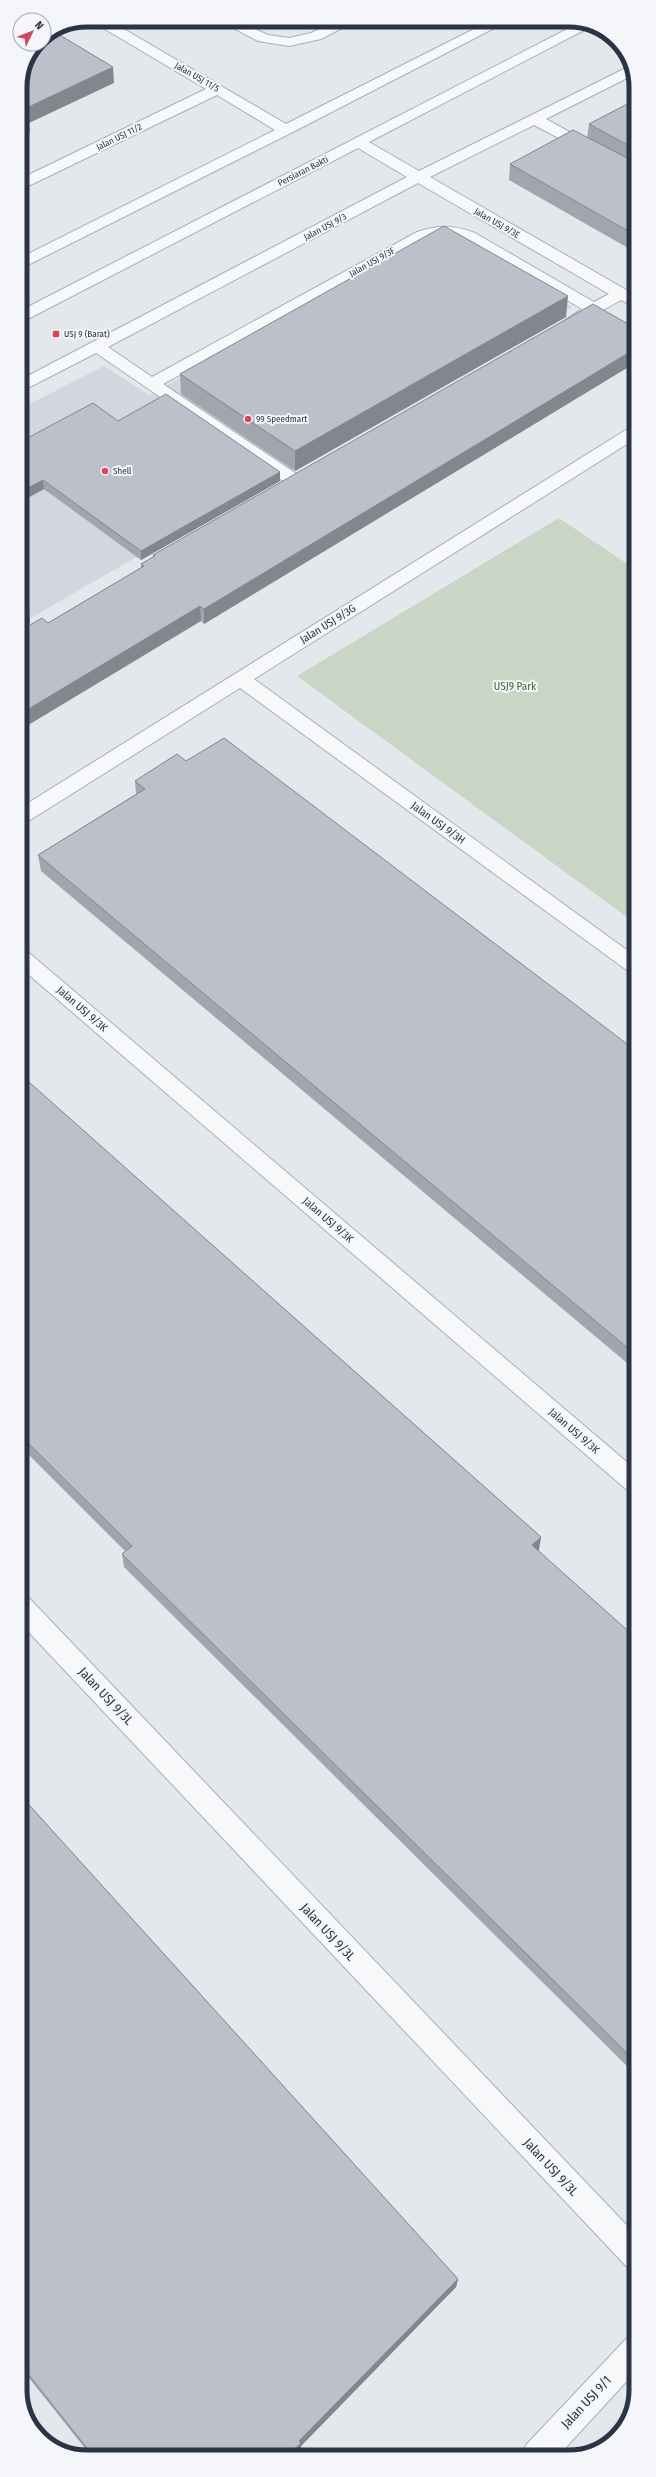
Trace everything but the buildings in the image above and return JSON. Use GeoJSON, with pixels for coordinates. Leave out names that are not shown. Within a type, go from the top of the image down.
{"type":"FeatureCollection","features":[{"type":"Feature","properties":{"kind":"street","name":"Jalan USJ 11/5"},"geometry":{"type":"LineString","coordinates":[[111,27],[286,130]]}},
{"type":"Feature","properties":{"kind":"street"},"geometry":{"type":"LineString","coordinates":[[238,27],[253,36],[281,43],[303,42],[337,27]]}},
{"type":"Feature","properties":{"kind":"street"},"geometry":{"type":"LineString","coordinates":[[27,260],[488,27]]}},
{"type":"Feature","properties":{"kind":"street","name":"Persiaran Bakti"},"geometry":{"type":"LineString","coordinates":[[27,313],[579,28]]}},
{"type":"Feature","properties":{"kind":"street","name":"Jalan USJ 9/3"},"geometry":{"type":"LineString","coordinates":[[27,383],[97,348],[418,177],[627,72]]}},
{"type":"Feature","properties":{"kind":"street","name":"Jalan USJ 11/2"},"geometry":{"type":"LineString","coordinates":[[27,182],[218,89]]}},
{"type":"Feature","properties":{"kind":"street"},"geometry":{"type":"LineString","coordinates":[[535,119],[601,156]]}},
{"type":"Feature","properties":{"kind":"street","name":"Jalan USJ 9/3E"},"geometry":{"type":"LineString","coordinates":[[358,142],[628,298]]}},
{"type":"Feature","properties":{"kind":"street","name":"Jalan USJ 9/3F"},"geometry":{"type":"LineString","coordinates":[[153,384],[422,235],[439,230],[458,231],[470,236],[594,309]]}},
{"type":"Feature","properties":{"kind":"street"},"geometry":{"type":"LineString","coordinates":[[560,328],[594,309],[628,298]]}},
{"type":"Feature","properties":{"kind":"street"},"geometry":{"type":"LineString","coordinates":[[97,348],[153,384],[295,481]]}},
{"type":"Feature","properties":{"kind":"street","name":"Jalan USJ 9/3G"},"geometry":{"type":"LineString","coordinates":[[27,813],[629,436]]}},
{"type":"Feature","properties":{"kind":"street","name":"Jalan USJ 9/3H"},"geometry":{"type":"LineString","coordinates":[[241,679],[629,962]]}},
{"type":"Feature","properties":{"kind":"street","name":"Jalan USJ 9/3K"},"geometry":{"type":"LineString","coordinates":[[27,963],[629,1477]]}},
{"type":"Feature","properties":{"kind":"street","name":"Jalan USJ 9/3L"},"geometry":{"type":"LineString","coordinates":[[27,1620],[629,2249]]}},
{"type":"Feature","properties":{"kind":"street","name":"Jalan USJ 9/1"},"geometry":{"type":"LineString","coordinates":[[543,2450],[629,2357]]}},
{"type":"Feature","properties":{"kind":"shaded area"},"geometry":{"type":"Polygon","coordinates":[[[458,241],[572,307],[27,620],[27,405],[104,366],[149,395],[427,242],[458,241]]]}},
{"type":"Feature","properties":{"kind":"green space","name":"USJ9 Park"},"geometry":{"type":"Polygon","coordinates":[[[559,518],[629,565],[629,919],[297,676],[559,518]]]}},
{"type":"Feature","properties":{"kind":"place","name":"USJ 9 (Barat)"},"geometry":{"type":"Point","coordinates":[56,334]}},
{"type":"Feature","properties":{"kind":"place","name":"99 Speedmart"},"geometry":{"type":"Point","coordinates":[248,419]}},
{"type":"Feature","properties":{"kind":"place","name":"Shell"},"geometry":{"type":"Point","coordinates":[105,471]}}]}
